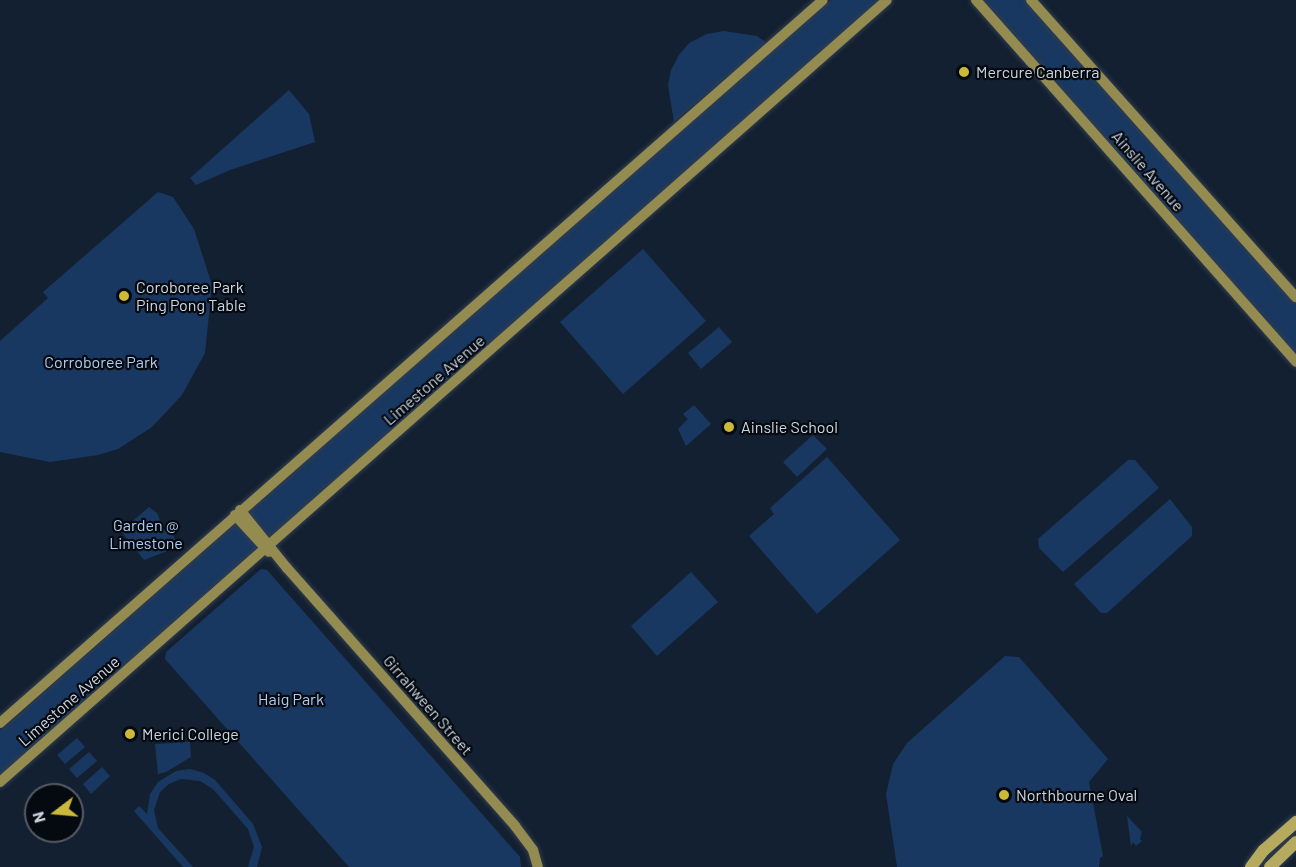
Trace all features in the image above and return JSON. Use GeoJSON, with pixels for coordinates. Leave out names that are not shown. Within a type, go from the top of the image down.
{"type":"FeatureCollection","features":[{"type":"Feature","properties":{"kind":"main road","name":"Limestone Avenue"},"geometry":{"type":"LineString","coordinates":[[0,723],[823,0]]}},
{"type":"Feature","properties":{"kind":"main road","name":"Limestone Avenue"},"geometry":{"type":"LineString","coordinates":[[0,782],[887,0]]}},
{"type":"Feature","properties":{"kind":"main road","name":"Ainslie Avenue"},"geometry":{"type":"LineString","coordinates":[[976,0],[1296,362]]}},
{"type":"Feature","properties":{"kind":"main road","name":"Ainslie Avenue"},"geometry":{"type":"LineString","coordinates":[[1031,0],[1296,297]]}},
{"type":"Feature","properties":{"kind":"main road","name":"Girrahween Street"},"geometry":{"type":"LineString","coordinates":[[238,513],[515,826],[530,845],[538,867]]}},
{"type":"Feature","properties":{"kind":"main road"},"geometry":{"type":"LineString","coordinates":[[1251,867],[1264,850],[1296,822]]}},
{"type":"Feature","properties":{"kind":"main road"},"geometry":{"type":"LineString","coordinates":[[1270,867],[1296,842]]}},
{"type":"Feature","properties":{"kind":"green space"},"geometry":{"type":"Polygon","coordinates":[[[831,0],[881,0],[0,775],[0,731],[831,0]]]}},
{"type":"Feature","properties":{"kind":"green space"},"geometry":{"type":"Polygon","coordinates":[[[983,0],[1030,0],[1296,303],[1296,356],[983,0]]]}},
{"type":"Feature","properties":{"kind":"green space"},"geometry":{"type":"Polygon","coordinates":[[[724,31],[757,36],[767,43],[674,122],[668,85],[671,70],[679,55],[689,43],[707,34],[724,31]]]}},
{"type":"Feature","properties":{"kind":"green space"},"geometry":{"type":"Polygon","coordinates":[[[289,90],[309,114],[315,142],[230,170],[196,185],[190,178],[289,90]]]}},
{"type":"Feature","properties":{"kind":"green space","name":"Corroboree Park"},"geometry":{"type":"Polygon","coordinates":[[[158,192],[173,197],[194,229],[212,285],[205,353],[182,395],[152,427],[118,449],[98,455],[50,462],[0,452],[0,341],[48,298],[43,292],[158,192]]]}},
{"type":"Feature","properties":{"kind":"green space"},"geometry":{"type":"Polygon","coordinates":[[[643,249],[706,321],[623,394],[560,322],[643,249]]]}},
{"type":"Feature","properties":{"kind":"green space"},"geometry":{"type":"Polygon","coordinates":[[[719,327],[732,342],[701,369],[688,353],[719,327]]]}},
{"type":"Feature","properties":{"kind":"green space"},"geometry":{"type":"Polygon","coordinates":[[[694,405],[711,424],[686,446],[678,429],[688,419],[683,414],[694,405]]]}},
{"type":"Feature","properties":{"kind":"green space"},"geometry":{"type":"Polygon","coordinates":[[[813,435],[827,449],[797,477],[783,462],[813,435]]]}},
{"type":"Feature","properties":{"kind":"green space"},"geometry":{"type":"Polygon","coordinates":[[[827,457],[900,540],[817,614],[749,536],[774,514],[770,508],[827,457]]]}},
{"type":"Feature","properties":{"kind":"green space"},"geometry":{"type":"Polygon","coordinates":[[[1128,460],[1135,460],[1159,488],[1063,572],[1039,548],[1038,539],[1128,460]]]}},
{"type":"Feature","properties":{"kind":"green space"},"geometry":{"type":"Polygon","coordinates":[[[1170,499],[1192,527],[1192,536],[1107,613],[1101,613],[1074,584],[1170,499]]]}},
{"type":"Feature","properties":{"kind":"green space","name":"Garden @ Limestone"},"geometry":{"type":"Polygon","coordinates":[[[149,507],[157,513],[164,530],[170,528],[178,547],[144,560],[121,531],[149,507]]]}},
{"type":"Feature","properties":{"kind":"green space","name":"Haig Park"},"geometry":{"type":"Polygon","coordinates":[[[261,569],[267,570],[520,857],[521,867],[349,867],[165,659],[166,652],[261,569]]]}},
{"type":"Feature","properties":{"kind":"green space"},"geometry":{"type":"Polygon","coordinates":[[[691,572],[718,602],[657,656],[631,626],[691,572]]]}},
{"type":"Feature","properties":{"kind":"green space","name":"Northbourne Oval"},"geometry":{"type":"Polygon","coordinates":[[[1005,656],[1019,657],[1108,759],[1089,782],[1103,856],[1100,858],[1099,867],[897,867],[886,794],[893,764],[907,743],[1005,656]]]}},
{"type":"Feature","properties":{"kind":"green space"},"geometry":{"type":"Polygon","coordinates":[[[77,738],[85,747],[65,764],[57,755],[77,738]]]}},
{"type":"Feature","properties":{"kind":"green space"},"geometry":{"type":"Polygon","coordinates":[[[190,742],[191,757],[166,772],[158,774],[155,744],[190,742]]]}},
{"type":"Feature","properties":{"kind":"green space"},"geometry":{"type":"Polygon","coordinates":[[[89,752],[97,761],[77,778],[69,769],[89,752]]]}},
{"type":"Feature","properties":{"kind":"green space"},"geometry":{"type":"Polygon","coordinates":[[[102,767],[110,776],[91,794],[84,783],[102,767]]]}},
{"type":"Feature","properties":{"kind":"green space"},"geometry":{"type":"Polygon","coordinates":[[[190,769],[204,773],[215,780],[253,824],[262,847],[257,867],[248,867],[254,847],[248,829],[213,789],[200,781],[181,779],[169,784],[160,792],[154,810],[158,828],[193,867],[183,867],[134,811],[139,806],[147,814],[150,794],[158,782],[176,771],[190,769]]]}},
{"type":"Feature","properties":{"kind":"green space"},"geometry":{"type":"Polygon","coordinates":[[[1127,816],[1142,832],[1140,839],[1142,841],[1136,846],[1133,842],[1131,846],[1127,816]]]}},
{"type":"Feature","properties":{"kind":"place","name":"Mercure Canberra"},"geometry":{"type":"Point","coordinates":[964,72]}},
{"type":"Feature","properties":{"kind":"place","name":"Coroboree Park Ping Pong Table"},"geometry":{"type":"Point","coordinates":[124,296]}},
{"type":"Feature","properties":{"kind":"place","name":"Ainslie School"},"geometry":{"type":"Point","coordinates":[729,427]}},
{"type":"Feature","properties":{"kind":"place","name":"Merici College"},"geometry":{"type":"Point","coordinates":[130,734]}},
{"type":"Feature","properties":{"kind":"place","name":"Northbourne Oval"},"geometry":{"type":"Point","coordinates":[1004,795]}}]}
